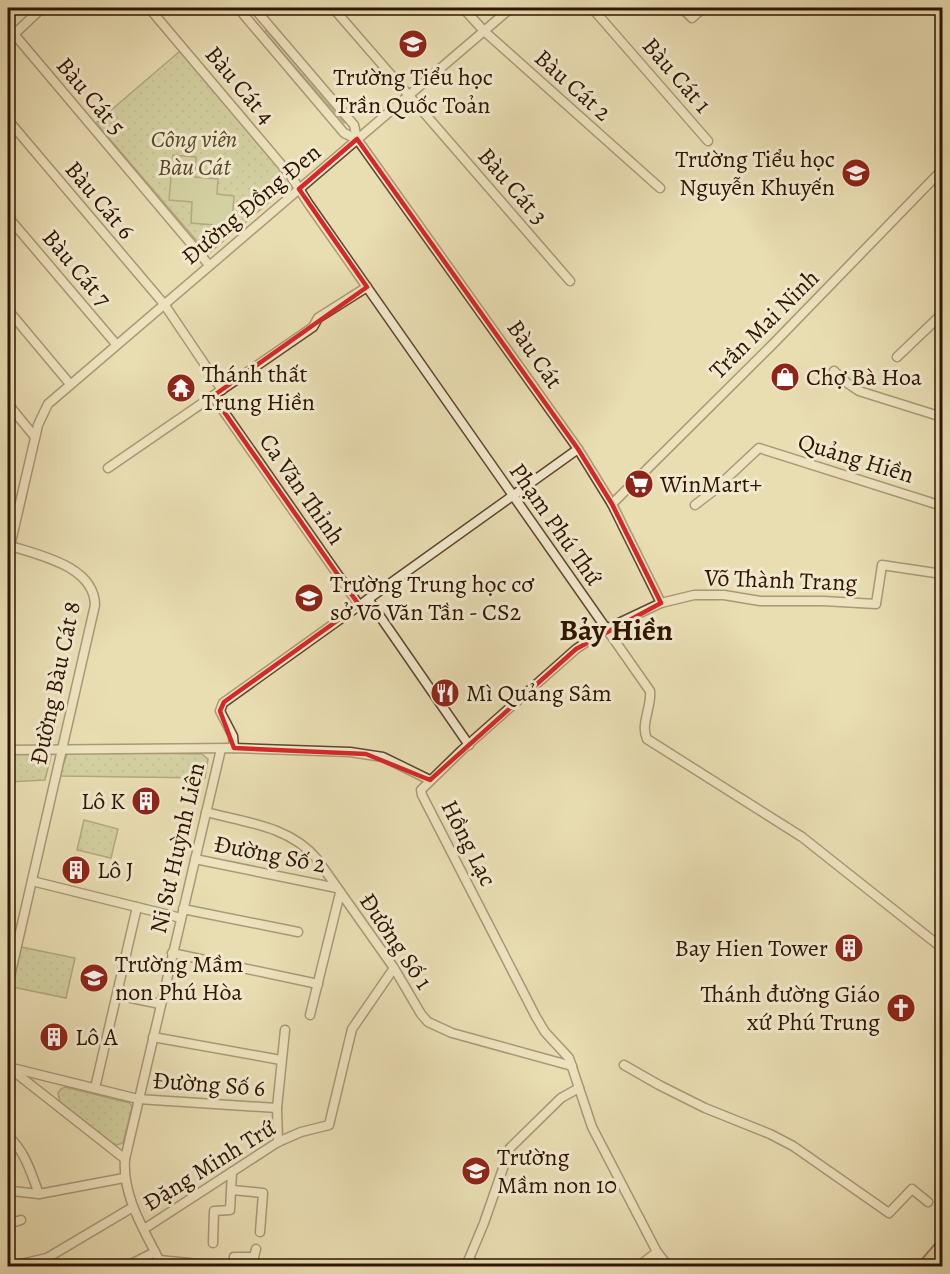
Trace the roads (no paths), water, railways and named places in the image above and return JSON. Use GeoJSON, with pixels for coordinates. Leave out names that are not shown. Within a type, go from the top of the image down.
{"type":"FeatureCollection","features":[{"type":"Feature","properties":{"kind":"main road"},"geometry":{"type":"LineString","coordinates":[[924,1266],[942,1245]]}},
{"type":"Feature","properties":{"kind":"street"},"geometry":{"type":"LineString","coordinates":[[11,37],[42,8]]}},
{"type":"Feature","properties":{"kind":"street","name":"Bàu Cát 4"},"geometry":{"type":"LineString","coordinates":[[149,8],[291,176],[299,189]]}},
{"type":"Feature","properties":{"kind":"street","name":"Bàu Cát"},"geometry":{"type":"LineString","coordinates":[[238,8],[344,133],[357,139]]}},
{"type":"Feature","properties":{"kind":"street","name":"Bàu Cát"},"geometry":{"type":"LineString","coordinates":[[254,8],[354,125],[357,139],[578,449],[612,504],[661,603]]}},
{"type":"Feature","properties":{"kind":"street","name":"Bàu Cát 3"},"geometry":{"type":"LineString","coordinates":[[333,8],[570,280]]}},
{"type":"Feature","properties":{"kind":"street","name":"Bàu Cát 2"},"geometry":{"type":"LineString","coordinates":[[463,8],[484,31],[660,188]]}},
{"type":"Feature","properties":{"kind":"street","name":"Đường Đồng Đen"},"geometry":{"type":"LineString","coordinates":[[8,549],[35,437],[45,408],[116,344],[511,8]]}},
{"type":"Feature","properties":{"kind":"street","name":"Bàu Cát 1"},"geometry":{"type":"LineString","coordinates":[[592,8],[708,141]]}},
{"type":"Feature","properties":{"kind":"street"},"geometry":{"type":"LineString","coordinates":[[682,8],[692,18],[703,8]]}},
{"type":"Feature","properties":{"kind":"street"},"geometry":{"type":"LineString","coordinates":[[255,27],[264,19]]}},
{"type":"Feature","properties":{"kind":"street","name":"Bàu Cát 5"},"geometry":{"type":"LineString","coordinates":[[11,37],[209,265]]}},
{"type":"Feature","properties":{"kind":"street","name":"Bàu Cát 6"},"geometry":{"type":"LineString","coordinates":[[8,120],[164,304],[222,390]]}},
{"type":"Feature","properties":{"kind":"street","name":"Trần Mai Ninh"},"geometry":{"type":"LineString","coordinates":[[612,504],[774,343],[942,170]]}},
{"type":"Feature","properties":{"kind":"street","name":"Phạm Phú Thứ"},"geometry":{"type":"LineString","coordinates":[[299,189],[650,691],[644,731],[649,741],[796,833],[942,948]]}},
{"type":"Feature","properties":{"kind":"street","name":"Bàu Cát 7"},"geometry":{"type":"LineString","coordinates":[[8,217],[116,344]]}},
{"type":"Feature","properties":{"kind":"street"},"geometry":{"type":"LineString","coordinates":[[108,468],[313,327],[318,318],[367,287]]}},
{"type":"Feature","properties":{"kind":"street"},"geometry":{"type":"LineString","coordinates":[[8,310],[70,384]]}},
{"type":"Feature","properties":{"kind":"street"},"geometry":{"type":"LineString","coordinates":[[897,357],[942,314]]}},
{"type":"Feature","properties":{"kind":"street"},"geometry":{"type":"LineString","coordinates":[[834,370],[847,384],[859,391],[942,417]]}},
{"type":"Feature","properties":{"kind":"street","name":"Ca Văn Thỉnh"},"geometry":{"type":"LineString","coordinates":[[213,396],[359,605]]}},
{"type":"Feature","properties":{"kind":"street"},"geometry":{"type":"LineString","coordinates":[[8,404],[35,437]]}},
{"type":"Feature","properties":{"kind":"street","name":"Quảng Hiền"},"geometry":{"type":"LineString","coordinates":[[695,505],[759,448],[942,506]]}},
{"type":"Feature","properties":{"kind":"street"},"geometry":{"type":"LineString","coordinates":[[234,748],[233,736],[220,710],[222,703],[514,497],[578,449]]}},
{"type":"Feature","properties":{"kind":"street","name":"Đường Bàu Cát 8"},"geometry":{"type":"LineString","coordinates":[[8,549],[67,567],[85,580],[93,593],[95,605],[8,985]]}},
{"type":"Feature","properties":{"kind":"street","name":"Võ Thành Trang"},"geometry":{"type":"LineString","coordinates":[[430,780],[564,658],[606,629],[661,603],[694,595],[724,595],[760,601],[876,604],[882,565],[942,574]]}},
{"type":"Feature","properties":{"kind":"street"},"geometry":{"type":"LineString","coordinates":[[368,599],[469,745]]}},
{"type":"Feature","properties":{"kind":"street","name":"Hồng Lạc"},"geometry":{"type":"LineString","coordinates":[[8,750],[221,748],[328,750],[366,754],[395,762],[430,780],[422,788],[422,795],[545,1032],[567,1055],[592,1126],[657,1252],[668,1266]]}},
{"type":"Feature","properties":{"kind":"street","name":"Ni Sư Huỳnh Liên"},"geometry":{"type":"LineString","coordinates":[[159,1259],[133,1207],[124,1178],[125,1159],[221,748]]}},
{"type":"Feature","properties":{"kind":"street","name":"Đường Số 1"},"geometry":{"type":"LineString","coordinates":[[206,812],[273,829],[293,837],[314,855],[394,968],[421,1014],[434,1026],[572,1066]]}},
{"type":"Feature","properties":{"kind":"street","name":"Đường Số 2"},"geometry":{"type":"LineString","coordinates":[[195,859],[339,890]]}},
{"type":"Feature","properties":{"kind":"street"},"geometry":{"type":"LineString","coordinates":[[32,882],[136,907],[298,932]]}},
{"type":"Feature","properties":{"kind":"street"},"geometry":{"type":"LineString","coordinates":[[310,1015],[339,890]]}},
{"type":"Feature","properties":{"kind":"street"},"geometry":{"type":"LineString","coordinates":[[95,1088],[136,907]]}},
{"type":"Feature","properties":{"kind":"street"},"geometry":{"type":"LineString","coordinates":[[172,953],[318,984]]}},
{"type":"Feature","properties":{"kind":"street","name":"Đặng Minh Trứ"},"geometry":{"type":"LineString","coordinates":[[144,1229],[278,1142],[301,1132],[329,1125],[352,1029],[394,968]]}},
{"type":"Feature","properties":{"kind":"street"},"geometry":{"type":"LineString","coordinates":[[117,995],[160,1004]]}},
{"type":"Feature","properties":{"kind":"street"},"geometry":{"type":"LineString","coordinates":[[278,1142],[281,1060],[285,1030]]}},
{"type":"Feature","properties":{"kind":"street"},"geometry":{"type":"LineString","coordinates":[[153,1037],[281,1060]]}},
{"type":"Feature","properties":{"kind":"street"},"geometry":{"type":"LineString","coordinates":[[624,1065],[705,1108],[770,1134],[793,1146],[889,1213],[912,1189],[928,1202]]}},
{"type":"Feature","properties":{"kind":"street"},"geometry":{"type":"LineString","coordinates":[[8,1067],[125,1159]]}},
{"type":"Feature","properties":{"kind":"street","name":"Đường Số 6"},"geometry":{"type":"LineString","coordinates":[[8,1067],[138,1099],[278,1108]]}},
{"type":"Feature","properties":{"kind":"street"},"geometry":{"type":"LineString","coordinates":[[483,1266],[467,1264],[510,1148],[561,1098],[579,1088]]}},
{"type":"Feature","properties":{"kind":"street"},"geometry":{"type":"LineString","coordinates":[[8,1136],[15,1142],[27,1162],[39,1194]]}},
{"type":"Feature","properties":{"kind":"street"},"geometry":{"type":"LineString","coordinates":[[213,1243],[214,1211],[230,1210],[232,1172]]}},
{"type":"Feature","properties":{"kind":"street"},"geometry":{"type":"LineString","coordinates":[[8,1192],[39,1194],[124,1178]]}},
{"type":"Feature","properties":{"kind":"street"},"geometry":{"type":"LineString","coordinates":[[232,1190],[263,1193],[261,1232]]}},
{"type":"Feature","properties":{"kind":"street"},"geometry":{"type":"LineString","coordinates":[[12,1266],[47,1258],[133,1207]]}},
{"type":"Feature","properties":{"kind":"street"},"geometry":{"type":"LineString","coordinates":[[8,1224],[21,1220]]}},
{"type":"Feature","properties":{"kind":"street"},"geometry":{"type":"LineString","coordinates":[[233,1266],[234,1257],[254,1257],[256,1249]]}},
{"type":"Feature","properties":{"kind":"street"},"geometry":{"type":"LineString","coordinates":[[639,1266],[657,1252]]}},
{"type":"Feature","properties":{"kind":"street"},"geometry":{"type":"LineString","coordinates":[[127,1266],[159,1259],[209,1265]]}},
{"type":"Feature","properties":{"kind":"place","name":"Trường Tiểu học Trần Quốc Toản"},"geometry":{"type":"Point","coordinates":[413,44]}},
{"type":"Feature","properties":{"kind":"place","name":"Trường Tiểu học Nguyễn Khuyến"},"geometry":{"type":"Point","coordinates":[856,173]}},
{"type":"Feature","properties":{"kind":"place","name":"Chợ Bà Hoa"},"geometry":{"type":"Point","coordinates":[785,377]}},
{"type":"Feature","properties":{"kind":"place","name":"Thánh thất Trung Hiền"},"geometry":{"type":"Point","coordinates":[181,388]}},
{"type":"Feature","properties":{"kind":"place","name":"WinMart+"},"geometry":{"type":"Point","coordinates":[639,484]}},
{"type":"Feature","properties":{"kind":"place","name":"Trường Trung học cơ sở Võ Văn Tần - CS2"},"geometry":{"type":"Point","coordinates":[309,598]}},
{"type":"Feature","properties":{"kind":"place","name":"Mì Quảng Sâm"},"geometry":{"type":"Point","coordinates":[445,693]}},
{"type":"Feature","properties":{"kind":"place","name":"Lô K"},"geometry":{"type":"Point","coordinates":[146,801]}},
{"type":"Feature","properties":{"kind":"place","name":"Lô J"},"geometry":{"type":"Point","coordinates":[76,870]}},
{"type":"Feature","properties":{"kind":"place","name":"Bay Hien Tower"},"geometry":{"type":"Point","coordinates":[849,948]}},
{"type":"Feature","properties":{"kind":"place","name":"Trường Mầm non Phú Hòa"},"geometry":{"type":"Point","coordinates":[94,978]}},
{"type":"Feature","properties":{"kind":"place","name":"Thánh đường Giáo xứ Phú Trung"},"geometry":{"type":"Point","coordinates":[901,1008]}},
{"type":"Feature","properties":{"kind":"place","name":"Lô A"},"geometry":{"type":"Point","coordinates":[54,1037]}},
{"type":"Feature","properties":{"kind":"place","name":"Trường Mầm non 10"},"geometry":{"type":"Point","coordinates":[476,1171]}},
{"type":"Feature","properties":{"kind":"district","name":"Bảy Hiền"},"geometry":{"type":"Point","coordinates":[616,630]}},
{"type":"Feature","properties":{"kind":"park label","name":"Công viên Bàu Cát"},"geometry":{"type":"Point","coordinates":[194,153]}}]}
